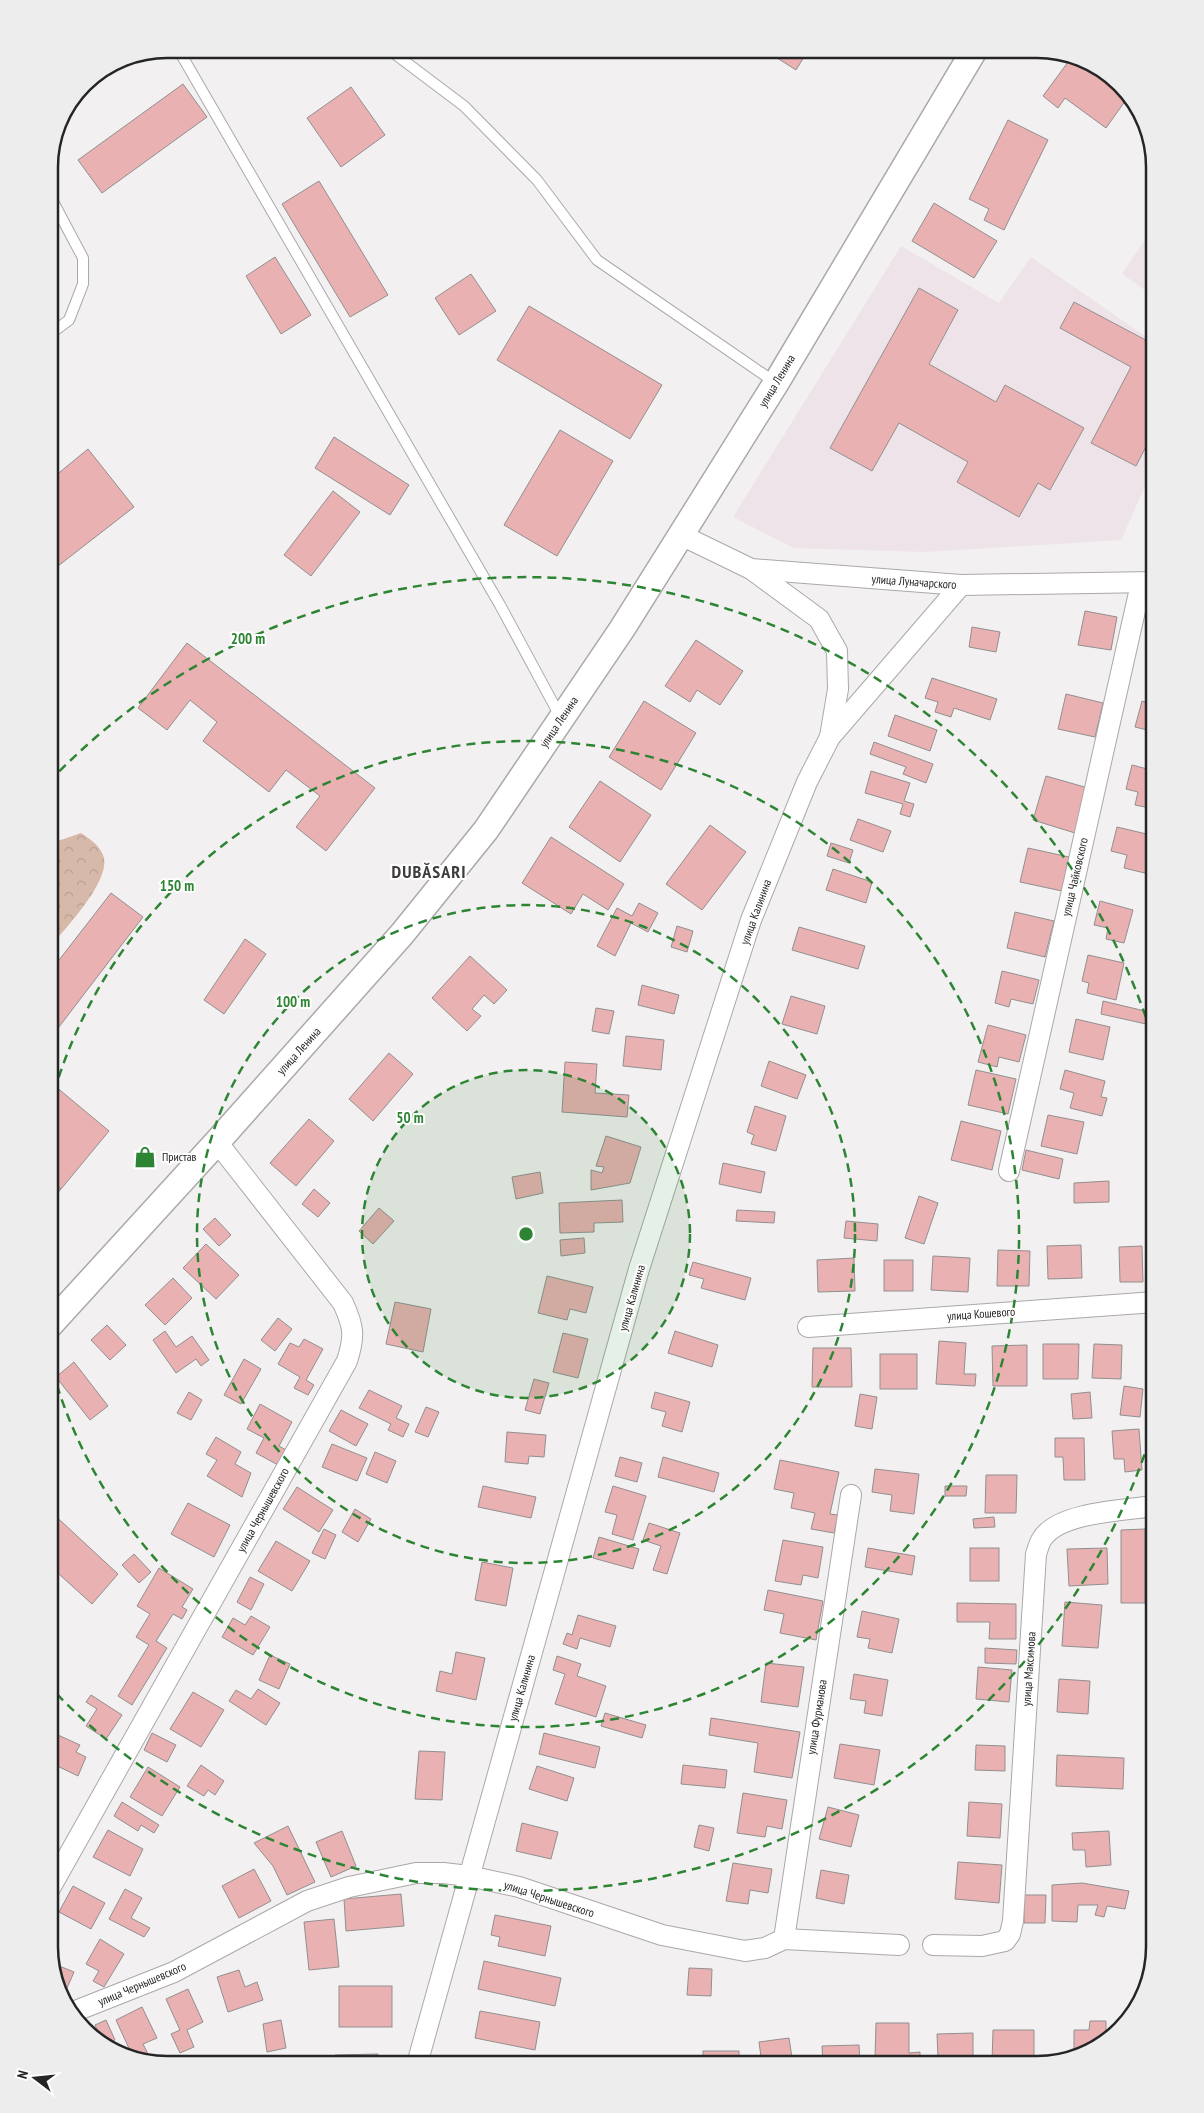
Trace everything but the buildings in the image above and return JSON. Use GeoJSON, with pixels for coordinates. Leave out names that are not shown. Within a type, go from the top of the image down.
{"type":"FeatureCollection","features":[{"type":"Feature","properties":{"kind":"street","name":"улица Ленина"},"geometry":{"type":"LineString","coordinates":[[58,1316],[217,1142],[402,934],[486,830],[622,629],[681,535],[776,383],[970,58]]}},
{"type":"Feature","properties":{"kind":"street","name":"улица Луначарского"},"geometry":{"type":"LineString","coordinates":[[681,535],[751,570],[960,585],[1146,583]]}},
{"type":"Feature","properties":{"kind":"street"},"geometry":{"type":"LineString","coordinates":[[751,570],[819,619],[837,652],[838,689],[830,737]]}},
{"type":"Feature","properties":{"kind":"street","name":"улица Калинина"},"geometry":{"type":"LineString","coordinates":[[419,2055],[639,1269],[751,920],[807,782],[830,737],[960,585]]}},
{"type":"Feature","properties":{"kind":"street","name":"улица Чайковского"},"geometry":{"type":"LineString","coordinates":[[1009,1170],[1146,591]]}},
{"type":"Feature","properties":{"kind":"street","name":"улица Чернышевского"},"geometry":{"type":"LineString","coordinates":[[58,1874],[347,1361],[352,1344],[352,1325],[344,1303],[217,1142]]}},
{"type":"Feature","properties":{"kind":"street","name":"улица Кошевого"},"geometry":{"type":"LineString","coordinates":[[808,1327],[1146,1303]]}},
{"type":"Feature","properties":{"kind":"street","name":"улица Фурманова"},"geometry":{"type":"LineString","coordinates":[[784,1940],[851,1495]]}},
{"type":"Feature","properties":{"kind":"street","name":"улица Максимова"},"geometry":{"type":"LineString","coordinates":[[933,1946],[982,1946],[1005,1941],[1010,1934],[1013,1921],[1036,1554],[1042,1538],[1060,1524],[1078,1517],[1146,1507]]}},
{"type":"Feature","properties":{"kind":"street","name":"улица Чернышевского"},"geometry":{"type":"LineString","coordinates":[[78,2010],[174,1972],[306,1901],[349,1887],[416,1873],[443,1873],[469,1876],[519,1887],[662,1935],[745,1951],[765,1948],[784,1940],[899,1945]]}},
{"type":"Feature","properties":{"kind":"lane"},"geometry":{"type":"LineString","coordinates":[[183,58],[500,604],[562,719]]}},
{"type":"Feature","properties":{"kind":"lane"},"geometry":{"type":"LineString","coordinates":[[400,58],[464,106],[504,146],[537,180],[597,260],[776,383]]}},
{"type":"Feature","properties":{"kind":"lane"},"geometry":{"type":"LineString","coordinates":[[58,211],[83,258],[83,284],[69,320],[58,328]]}},
{"type":"Feature","properties":{"kind":"shaded area"},"geometry":{"type":"Polygon","coordinates":[[[1146,238],[1146,291],[1122,274],[1146,238]]]}},
{"type":"Feature","properties":{"kind":"shaded area"},"geometry":{"type":"Polygon","coordinates":[[[901,246],[999,303],[1031,257],[1146,337],[1146,484],[1121,540],[925,552],[794,548],[733,517],[901,246]]]}},
{"type":"Feature","properties":{"kind":"green space"},"geometry":{"type":"Polygon","coordinates":[[[81,833],[95,843],[100,850],[104,858],[104,868],[93,892],[75,918],[58,938],[58,841],[81,833]]]}},
{"type":"Feature","properties":{"kind":"place","name":"Пристав"},"geometry":{"type":"Point","coordinates":[145,1157]}},
{"type":"Feature","properties":{"kind":"district","name":"DUBĂSARI"},"geometry":{"type":"Point","coordinates":[429,872]}}]}
